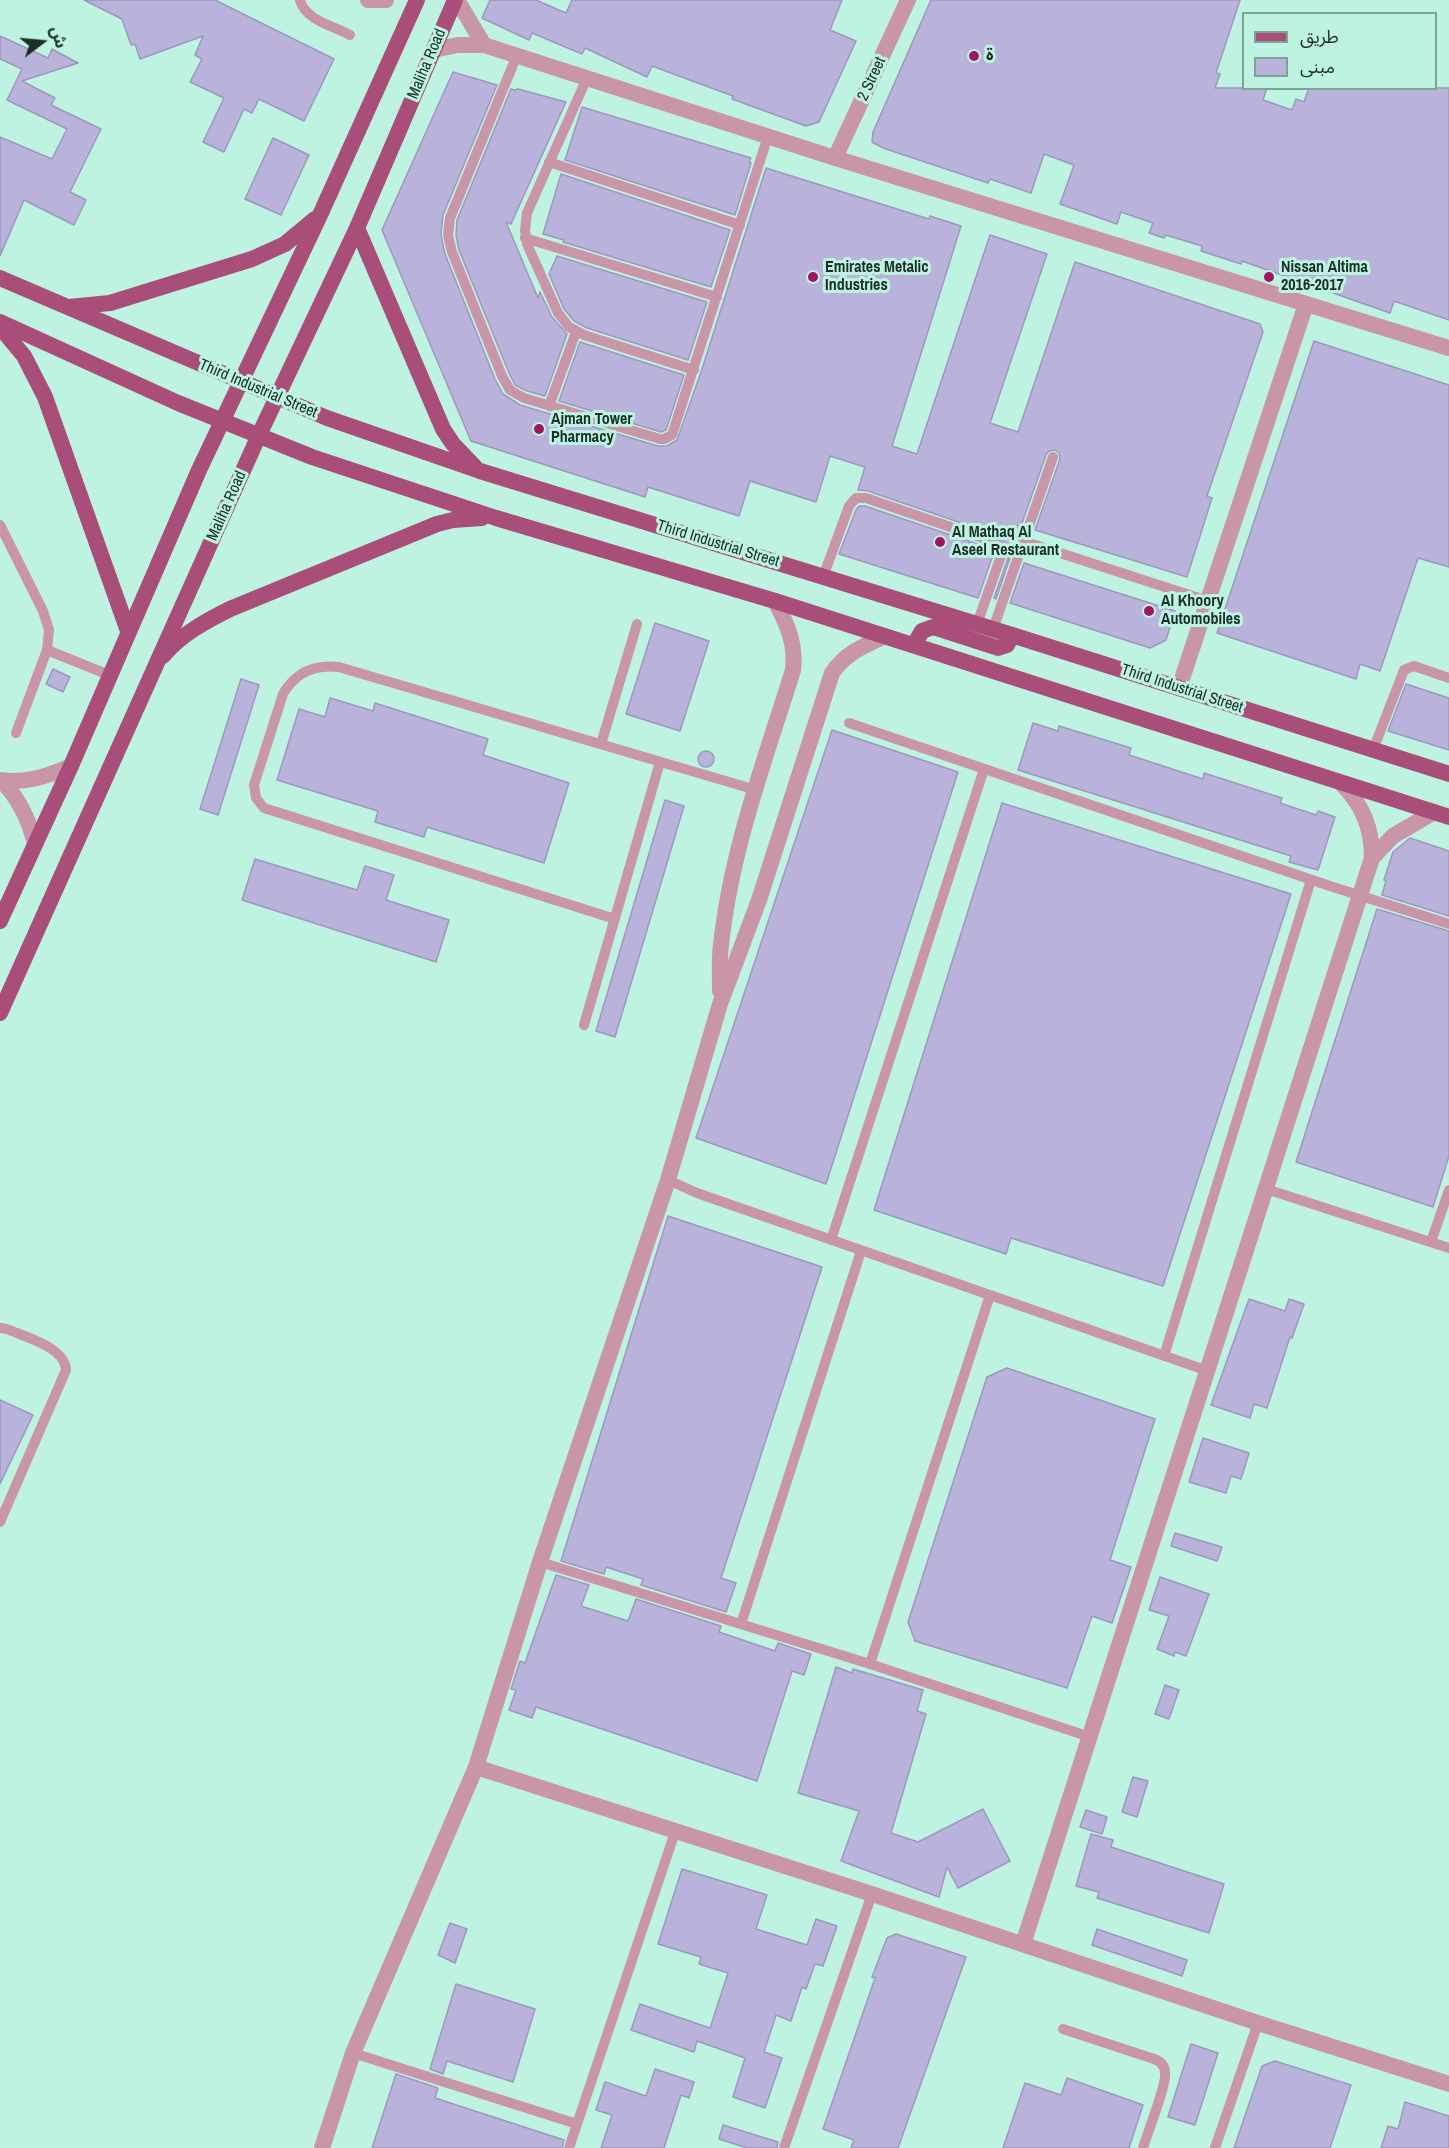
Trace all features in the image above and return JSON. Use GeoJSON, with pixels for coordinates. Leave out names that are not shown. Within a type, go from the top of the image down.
{"type":"FeatureCollection","features":[{"type":"Feature","properties":{"kind":"main road"},"geometry":{"type":"LineString","coordinates":[[0,921],[71,766],[222,420],[320,215],[417,0]]}},
{"type":"Feature","properties":{"kind":"main road","name":"Maliha Road"},"geometry":{"type":"LineString","coordinates":[[0,1013],[259,435],[357,228],[456,0]]}},
{"type":"Feature","properties":{"kind":"main road"},"geometry":{"type":"LineString","coordinates":[[63,307],[110,303],[252,259],[285,244],[320,215]]}},
{"type":"Feature","properties":{"kind":"main road"},"geometry":{"type":"LineString","coordinates":[[357,228],[443,429],[464,458],[480,471]]}},
{"type":"Feature","properties":{"kind":"main road","name":"Third Industrial Street"},"geometry":{"type":"LineString","coordinates":[[0,278],[63,307],[327,418],[480,471],[1012,635],[1449,774]]}},
{"type":"Feature","properties":{"kind":"main road"},"geometry":{"type":"LineString","coordinates":[[0,322],[312,457],[496,518],[914,645],[1441,815]]}},
{"type":"Feature","properties":{"kind":"main road"},"geometry":{"type":"LineString","coordinates":[[0,327],[24,356],[45,397],[128,631]]}},
{"type":"Feature","properties":{"kind":"main road"},"geometry":{"type":"LineString","coordinates":[[153,669],[187,634],[207,620],[230,609],[437,524],[470,518],[496,518]]}},
{"type":"Feature","properties":{"kind":"main road"},"geometry":{"type":"LineString","coordinates":[[914,645],[922,631],[933,627],[998,648],[1007,645],[1012,635]]}},
{"type":"Feature","properties":{"kind":"street"},"geometry":{"type":"LineString","coordinates":[[368,0],[386,0]]}},
{"type":"Feature","properties":{"kind":"street"},"geometry":{"type":"LineString","coordinates":[[456,0],[484,45]]}},
{"type":"Feature","properties":{"kind":"street","name":"2 Street"},"geometry":{"type":"LineString","coordinates":[[835,158],[908,0]]}},
{"type":"Feature","properties":{"kind":"street"},"geometry":{"type":"LineString","coordinates":[[433,51],[458,45],[484,45],[835,158],[1449,348]]}},
{"type":"Feature","properties":{"kind":"street"},"geometry":{"type":"LineString","coordinates":[[1179,688],[1306,304]]}},
{"type":"Feature","properties":{"kind":"street"},"geometry":{"type":"LineString","coordinates":[[720,1004],[720,947],[731,877],[793,670],[795,654],[792,638],[775,601]]}},
{"type":"Feature","properties":{"kind":"street"},"geometry":{"type":"LineString","coordinates":[[322,2148],[353,2054],[476,1767],[540,1562],[668,1180],[720,1004],[759,900],[832,673],[850,653],[885,636]]}},
{"type":"Feature","properties":{"kind":"street"},"geometry":{"type":"LineString","coordinates":[[1,780],[36,779],[71,766]]}},
{"type":"Feature","properties":{"kind":"street"},"geometry":{"type":"LineString","coordinates":[[1,780],[20,803],[27,816],[35,844]]}},
{"type":"Feature","properties":{"kind":"street"},"geometry":{"type":"LineString","coordinates":[[1023,1944],[1372,858],[1372,841],[1362,810],[1342,784]]}},
{"type":"Feature","properties":{"kind":"street"},"geometry":{"type":"LineString","coordinates":[[1372,858],[1393,836],[1441,815]]}},
{"type":"Feature","properties":{"kind":"street"},"geometry":{"type":"LineString","coordinates":[[476,1767],[872,1893],[1258,2023],[1449,2084]]}},
{"type":"Feature","properties":{"kind":"lane"},"geometry":{"type":"LineString","coordinates":[[300,0],[303,9],[309,15],[350,34]]}},
{"type":"Feature","properties":{"kind":"lane"},"geometry":{"type":"LineString","coordinates":[[517,55],[450,218],[448,235],[452,252],[506,384],[517,395],[549,406],[664,439],[672,435],[768,136]]}},
{"type":"Feature","properties":{"kind":"lane"},"geometry":{"type":"LineString","coordinates":[[586,78],[527,213],[525,238],[562,321],[576,332],[694,370]]}},
{"type":"Feature","properties":{"kind":"lane"},"geometry":{"type":"LineString","coordinates":[[549,162],[740,225]]}},
{"type":"Feature","properties":{"kind":"lane"},"geometry":{"type":"LineString","coordinates":[[525,238],[717,297]]}},
{"type":"Feature","properties":{"kind":"lane"},"geometry":{"type":"LineString","coordinates":[[549,406],[576,332]]}},
{"type":"Feature","properties":{"kind":"lane"},"geometry":{"type":"LineString","coordinates":[[985,627],[1023,541],[1053,457]]}},
{"type":"Feature","properties":{"kind":"lane"},"geometry":{"type":"LineString","coordinates":[[823,577],[849,506],[856,498],[866,498],[997,543],[1001,556],[985,627]]}},
{"type":"Feature","properties":{"kind":"lane"},"geometry":{"type":"LineString","coordinates":[[0,525],[47,620],[49,630],[47,650],[16,733]]}},
{"type":"Feature","properties":{"kind":"lane"},"geometry":{"type":"LineString","coordinates":[[1023,541],[1208,601]]}},
{"type":"Feature","properties":{"kind":"lane"},"geometry":{"type":"LineString","coordinates":[[601,744],[637,624]]}},
{"type":"Feature","properties":{"kind":"lane"},"geometry":{"type":"LineString","coordinates":[[47,650],[110,675]]}},
{"type":"Feature","properties":{"kind":"lane"},"geometry":{"type":"LineString","coordinates":[[1373,750],[1404,670],[1414,666],[1449,678]]}},
{"type":"Feature","properties":{"kind":"lane"},"geometry":{"type":"LineString","coordinates":[[615,920],[270,811],[259,804],[254,785],[282,694],[296,676],[317,667],[339,667],[756,790]]}},
{"type":"Feature","properties":{"kind":"lane"},"geometry":{"type":"LineString","coordinates":[[849,723],[1311,880],[1449,924]]}},
{"type":"Feature","properties":{"kind":"lane"},"geometry":{"type":"LineString","coordinates":[[584,1025],[660,762]]}},
{"type":"Feature","properties":{"kind":"lane"},"geometry":{"type":"LineString","coordinates":[[831,1240],[984,769]]}},
{"type":"Feature","properties":{"kind":"lane"},"geometry":{"type":"LineString","coordinates":[[1164,1356],[1311,880]]}},
{"type":"Feature","properties":{"kind":"lane"},"geometry":{"type":"LineString","coordinates":[[668,1180],[697,1193],[1208,1371]]}},
{"type":"Feature","properties":{"kind":"lane"},"geometry":{"type":"LineString","coordinates":[[1266,1189],[1449,1248]]}},
{"type":"Feature","properties":{"kind":"lane"},"geometry":{"type":"LineString","coordinates":[[1431,1242],[1449,1190]]}},
{"type":"Feature","properties":{"kind":"lane"},"geometry":{"type":"LineString","coordinates":[[741,1624],[861,1251]]}},
{"type":"Feature","properties":{"kind":"lane"},"geometry":{"type":"LineString","coordinates":[[870,1664],[990,1295]]}},
{"type":"Feature","properties":{"kind":"lane"},"geometry":{"type":"LineString","coordinates":[[0,1328],[57,1352],[64,1359],[66,1370],[0,1522]]}},
{"type":"Feature","properties":{"kind":"lane"},"geometry":{"type":"LineString","coordinates":[[540,1562],[870,1664],[1090,1737]]}},
{"type":"Feature","properties":{"kind":"lane"},"geometry":{"type":"LineString","coordinates":[[569,2148],[675,1832]]}},
{"type":"Feature","properties":{"kind":"lane"},"geometry":{"type":"LineString","coordinates":[[784,2148],[872,1893]]}},
{"type":"Feature","properties":{"kind":"lane"},"geometry":{"type":"LineString","coordinates":[[1215,2148],[1258,2023]]}},
{"type":"Feature","properties":{"kind":"lane"},"geometry":{"type":"LineString","coordinates":[[1063,2029],[1160,2061],[1164,2066],[1165,2079],[1143,2148]]}},
{"type":"Feature","properties":{"kind":"lane"},"geometry":{"type":"LineString","coordinates":[[353,2054],[577,2124]]}},
{"type":"Feature","properties":{"kind":"building"},"geometry":{"type":"Polygon","coordinates":[[[84,0],[215,0],[334,59],[304,121],[259,99],[252,113],[244,109],[224,152],[203,142],[224,98],[190,82],[202,59],[195,55],[203,36],[140,59],[135,44],[131,45],[122,19],[84,0]]]}},
{"type":"Feature","properties":{"kind":"building"},"geometry":{"type":"Polygon","coordinates":[[[490,0],[536,0],[566,13],[572,0],[842,0],[830,30],[856,41],[819,122],[806,126],[652,66],[647,77],[585,48],[582,54],[532,33],[529,40],[482,18],[490,0]]]}},
{"type":"Feature","properties":{"kind":"building"},"geometry":{"type":"Polygon","coordinates":[[[931,0],[1240,0],[1216,73],[1220,74],[1215,88],[1266,90],[1263,100],[1292,110],[1296,99],[1304,102],[1308,90],[1437,90],[1437,88],[1449,88],[1449,320],[1394,301],[1390,313],[1242,261],[1241,264],[1201,251],[1202,246],[1166,235],[1164,238],[1149,233],[1153,223],[1121,212],[1117,224],[1060,204],[1074,165],[1044,154],[1031,193],[990,179],[988,183],[883,148],[872,142],[873,132],[931,0]]]}},
{"type":"Feature","properties":{"kind":"building"},"geometry":{"type":"Polygon","coordinates":[[[0,36],[48,58],[52,49],[78,63],[22,81],[55,98],[51,105],[101,129],[70,192],[86,200],[74,225],[24,200],[0,256],[0,137],[52,159],[67,129],[7,100],[22,69],[0,59],[0,36]]]}},
{"type":"Feature","properties":{"kind":"building"},"geometry":{"type":"Polygon","coordinates":[[[453,72],[497,85],[443,215],[441,235],[445,254],[495,379],[503,394],[520,405],[658,446],[667,446],[677,440],[766,168],[929,219],[930,216],[961,226],[892,446],[917,454],[990,235],[1047,254],[990,423],[1018,432],[1075,262],[1260,324],[1263,332],[1207,496],[1212,498],[1187,577],[1035,530],[1060,459],[1059,453],[1055,450],[1049,451],[1046,455],[1021,526],[1018,525],[1008,555],[1008,548],[999,536],[868,491],[858,490],[865,467],[830,456],[816,502],[750,481],[739,516],[648,487],[645,497],[471,441],[382,230],[453,72]]]}},
{"type":"Feature","properties":{"kind":"building"},"geometry":{"type":"Polygon","coordinates":[[[511,89],[566,102],[511,224],[506,222],[538,298],[540,292],[552,317],[567,334],[545,396],[515,385],[459,250],[456,235],[457,220],[511,89]]]}},
{"type":"Feature","properties":{"kind":"building"},"geometry":{"type":"Polygon","coordinates":[[[582,107],[751,158],[735,215],[565,160],[582,107]]]}},
{"type":"Feature","properties":{"kind":"building"},"geometry":{"type":"Polygon","coordinates":[[[273,138],[309,155],[281,215],[245,199],[273,138]]]}},
{"type":"Feature","properties":{"kind":"building"},"geometry":{"type":"Polygon","coordinates":[[[561,174],[730,230],[711,287],[543,234],[561,174]]]}},
{"type":"Feature","properties":{"kind":"building"},"geometry":{"type":"Polygon","coordinates":[[[557,256],[707,302],[688,360],[587,328],[574,321],[564,309],[549,274],[557,256]]]}},
{"type":"Feature","properties":{"kind":"building"},"geometry":{"type":"Polygon","coordinates":[[[1314,341],[1449,385],[1449,567],[1418,558],[1380,671],[1360,664],[1356,679],[1217,633],[1314,341]]]}},
{"type":"Feature","properties":{"kind":"building"},"geometry":{"type":"Polygon","coordinates":[[[580,342],[684,375],[666,430],[661,432],[559,401],[580,342]]]}},
{"type":"Feature","properties":{"kind":"building"},"geometry":{"type":"Polygon","coordinates":[[[859,506],[865,506],[992,549],[993,555],[978,598],[839,554],[859,506]]]}},
{"type":"Feature","properties":{"kind":"building"},"geometry":{"type":"Polygon","coordinates":[[[1008,558],[1010,558],[996,599],[994,598],[1008,558]]]}},
{"type":"Feature","properties":{"kind":"building"},"geometry":{"type":"Polygon","coordinates":[[[1024,563],[1175,611],[1166,640],[1150,648],[1010,603],[1024,563]]]}},
{"type":"Feature","properties":{"kind":"building"},"geometry":{"type":"Polygon","coordinates":[[[655,623],[709,641],[680,731],[626,714],[655,623]]]}},
{"type":"Feature","properties":{"kind":"building"},"geometry":{"type":"Polygon","coordinates":[[[53,669],[70,677],[63,692],[46,684],[53,669]]]}},
{"type":"Feature","properties":{"kind":"building"},"geometry":{"type":"Polygon","coordinates":[[[241,679],[259,685],[218,815],[200,809],[241,679]]]}},
{"type":"Feature","properties":{"kind":"building"},"geometry":{"type":"Polygon","coordinates":[[[1406,684],[1449,698],[1449,750],[1388,731],[1406,684]]]}},
{"type":"Feature","properties":{"kind":"building"},"geometry":{"type":"Polygon","coordinates":[[[330,698],[373,711],[375,703],[488,739],[483,755],[569,783],[544,863],[427,827],[424,837],[375,822],[378,811],[277,780],[299,709],[325,717],[330,698]]]}},
{"type":"Feature","properties":{"kind":"building"},"geometry":{"type":"Polygon","coordinates":[[[1033,723],[1058,731],[1059,726],[1131,748],[1129,755],[1203,779],[1204,773],[1282,798],[1280,803],[1316,815],[1318,811],[1335,817],[1318,870],[1289,862],[1291,856],[1018,770],[1033,723]]]}},
{"type":"Feature","properties":{"kind":"building"},"geometry":{"type":"Polygon","coordinates":[[[832,730],[958,772],[826,1184],[696,1138],[832,730]]]}},
{"type":"Feature","properties":{"kind":"building"},"geometry":{"type":"Polygon","coordinates":[[[706,751],[712,753],[714,759],[712,765],[706,767],[700,765],[698,759],[700,753],[706,751]]]}},
{"type":"Feature","properties":{"kind":"building"},"geometry":{"type":"Polygon","coordinates":[[[665,800],[684,806],[615,1037],[596,1031],[665,800]]]}},
{"type":"Feature","properties":{"kind":"building"},"geometry":{"type":"Polygon","coordinates":[[[1002,803],[1291,894],[1163,1286],[1011,1238],[1006,1254],[874,1210],[1002,803]]]}},
{"type":"Feature","properties":{"kind":"building"},"geometry":{"type":"Polygon","coordinates":[[[1410,838],[1449,851],[1449,916],[1382,895],[1393,852],[1410,838]]]}},
{"type":"Feature","properties":{"kind":"building"},"geometry":{"type":"Polygon","coordinates":[[[255,859],[357,890],[365,866],[394,875],[386,900],[449,920],[436,962],[242,900],[255,859]]]}},
{"type":"Feature","properties":{"kind":"building"},"geometry":{"type":"Polygon","coordinates":[[[1377,909],[1449,931],[1449,1156],[1433,1207],[1296,1162],[1377,909]]]}},
{"type":"Feature","properties":{"kind":"building"},"geometry":{"type":"Polygon","coordinates":[[[668,1216],[822,1267],[721,1578],[736,1583],[726,1612],[641,1585],[643,1579],[606,1567],[604,1574],[561,1561],[668,1216]]]}},
{"type":"Feature","properties":{"kind":"building"},"geometry":{"type":"Polygon","coordinates":[[[1249,1299],[1285,1311],[1289,1299],[1304,1304],[1292,1338],[1290,1337],[1267,1408],[1254,1404],[1250,1418],[1211,1405],[1249,1299]]]}},
{"type":"Feature","properties":{"kind":"building"},"geometry":{"type":"Polygon","coordinates":[[[1007,1368],[1155,1419],[1110,1560],[1131,1567],[1112,1623],[1092,1616],[1067,1688],[915,1641],[908,1622],[987,1377],[1007,1368]]]}},
{"type":"Feature","properties":{"kind":"building"},"geometry":{"type":"Polygon","coordinates":[[[0,1400],[33,1415],[0,1484],[0,1400]]]}},
{"type":"Feature","properties":{"kind":"building"},"geometry":{"type":"Polygon","coordinates":[[[1203,1438],[1249,1453],[1241,1479],[1231,1476],[1226,1493],[1189,1482],[1203,1438]]]}},
{"type":"Feature","properties":{"kind":"building"},"geometry":{"type":"Polygon","coordinates":[[[1175,1533],[1222,1547],[1217,1561],[1171,1546],[1175,1533]]]}},
{"type":"Feature","properties":{"kind":"building"},"geometry":{"type":"Polygon","coordinates":[[[556,1575],[589,1585],[581,1606],[628,1621],[636,1599],[721,1626],[719,1632],[775,1651],[778,1643],[811,1654],[804,1675],[792,1671],[757,1781],[536,1707],[532,1718],[509,1710],[516,1690],[511,1689],[520,1661],[525,1663],[556,1575]]]}},
{"type":"Feature","properties":{"kind":"building"},"geometry":{"type":"Polygon","coordinates":[[[1160,1577],[1209,1594],[1186,1656],[1175,1652],[1174,1656],[1157,1649],[1169,1616],[1149,1610],[1160,1577]]]}},
{"type":"Feature","properties":{"kind":"building"},"geometry":{"type":"Polygon","coordinates":[[[836,1667],[852,1673],[853,1669],[923,1690],[917,1711],[926,1714],[891,1833],[918,1842],[983,1809],[1010,1861],[958,1888],[947,1867],[939,1897],[841,1861],[859,1811],[798,1793],[836,1667]]]}},
{"type":"Feature","properties":{"kind":"building"},"geometry":{"type":"Polygon","coordinates":[[[1165,1685],[1179,1690],[1169,1719],[1155,1714],[1165,1685]]]}},
{"type":"Feature","properties":{"kind":"building"},"geometry":{"type":"Polygon","coordinates":[[[1133,1777],[1148,1781],[1137,1817],[1122,1812],[1133,1777]]]}},
{"type":"Feature","properties":{"kind":"building"},"geometry":{"type":"Polygon","coordinates":[[[1086,1810],[1107,1817],[1102,1834],[1080,1827],[1086,1810]]]}},
{"type":"Feature","properties":{"kind":"building"},"geometry":{"type":"Polygon","coordinates":[[[1091,1834],[1113,1840],[1111,1847],[1224,1884],[1209,1933],[1097,1898],[1099,1892],[1076,1886],[1091,1834]]]}},
{"type":"Feature","properties":{"kind":"building"},"geometry":{"type":"Polygon","coordinates":[[[682,1869],[767,1895],[756,1929],[807,1945],[816,1919],[837,1926],[823,1966],[815,1964],[806,1989],[802,1987],[791,2021],[776,2015],[764,2052],[782,2058],[765,2108],[733,2097],[745,2058],[697,2041],[694,2052],[631,2030],[640,2004],[710,2028],[728,1973],[699,1964],[701,1957],[658,1944],[682,1869]]]}},
{"type":"Feature","properties":{"kind":"building"},"geometry":{"type":"Polygon","coordinates":[[[450,1923],[467,1929],[455,1963],[438,1955],[450,1923]]]}},
{"type":"Feature","properties":{"kind":"building"},"geometry":{"type":"Polygon","coordinates":[[[1097,1929],[1187,1960],[1182,1976],[1092,1945],[1097,1929]]]}},
{"type":"Feature","properties":{"kind":"building"},"geometry":{"type":"Polygon","coordinates":[[[896,1934],[966,1957],[898,2148],[851,2148],[854,2140],[823,2129],[875,1978],[872,1977],[887,1938],[896,1934]]]}},
{"type":"Feature","properties":{"kind":"building"},"geometry":{"type":"Polygon","coordinates":[[[456,1984],[535,2009],[513,2082],[447,2061],[443,2074],[430,2069],[456,1984]]]}},
{"type":"Feature","properties":{"kind":"building"},"geometry":{"type":"Polygon","coordinates":[[[1191,2044],[1218,2053],[1195,2125],[1168,2117],[1191,2044]]]}},
{"type":"Feature","properties":{"kind":"building"},"geometry":{"type":"Polygon","coordinates":[[[1275,2061],[1351,2085],[1330,2148],[1234,2148],[1262,2066],[1275,2061]]]}},
{"type":"Feature","properties":{"kind":"building"},"geometry":{"type":"Polygon","coordinates":[[[655,2069],[694,2082],[689,2098],[681,2095],[664,2148],[601,2148],[612,2115],[596,2110],[605,2082],[646,2096],[655,2069]]]}},
{"type":"Feature","properties":{"kind":"building"},"geometry":{"type":"Polygon","coordinates":[[[396,2074],[438,2088],[435,2098],[564,2140],[562,2148],[372,2148],[396,2074]]]}},
{"type":"Feature","properties":{"kind":"building"},"geometry":{"type":"Polygon","coordinates":[[[1067,2078],[1143,2105],[1129,2148],[1003,2148],[1025,2083],[1061,2095],[1067,2078]]]}},
{"type":"Feature","properties":{"kind":"building"},"geometry":{"type":"Polygon","coordinates":[[[1405,2102],[1449,2116],[1449,2148],[1381,2148],[1388,2126],[1398,2129],[1405,2102]]]}},
{"type":"Feature","properties":{"kind":"building"},"geometry":{"type":"Polygon","coordinates":[[[723,2125],[778,2142],[777,2148],[747,2148],[719,2139],[723,2125]]]}},
{"type":"Feature","properties":{"kind":"place","name":"ة"},"geometry":{"type":"Point","coordinates":[974,56]}},
{"type":"Feature","properties":{"kind":"place","name":"Emirates Metalic Industries"},"geometry":{"type":"Point","coordinates":[813,277]}},
{"type":"Feature","properties":{"kind":"place","name":"Nissan Altima 2016-2017"},"geometry":{"type":"Point","coordinates":[1269,277]}},
{"type":"Feature","properties":{"kind":"place","name":"Ajman Tower Pharmacy"},"geometry":{"type":"Point","coordinates":[539,429]}},
{"type":"Feature","properties":{"kind":"place","name":"Al Mathaq Al Aseel Restaurant"},"geometry":{"type":"Point","coordinates":[940,542]}},
{"type":"Feature","properties":{"kind":"place","name":"Al Khoory Automobiles"},"geometry":{"type":"Point","coordinates":[1149,611]}}]}
